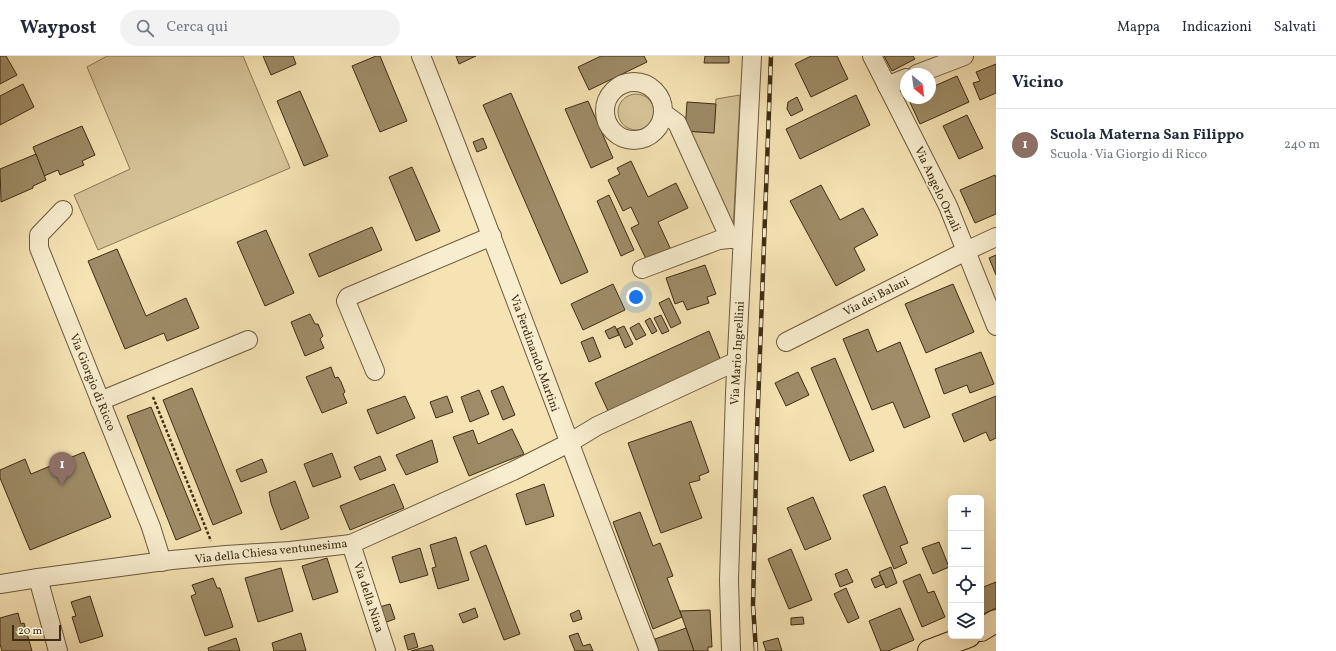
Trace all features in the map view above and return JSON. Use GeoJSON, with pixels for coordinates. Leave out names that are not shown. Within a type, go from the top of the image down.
{"type":"FeatureCollection","features":[{"type":"Feature","properties":{"kind":"main road"},"geometry":{"type":"LineString","coordinates":[[984,628],[996,621]]}},
{"type":"Feature","properties":{"kind":"main road"},"geometry":{"type":"LineString","coordinates":[[984,633],[996,630]]}},
{"type":"Feature","properties":{"kind":"main road"},"geometry":{"type":"LineString","coordinates":[[929,651],[961,639]]}},
{"type":"Feature","properties":{"kind":"street","name":"Via Ferdinando Martini"},"geometry":{"type":"LineString","coordinates":[[421,56],[492,236],[648,651]]}},
{"type":"Feature","properties":{"kind":"street","name":"Via Mario Ingrellini"},"geometry":{"type":"LineString","coordinates":[[731,651],[729,580],[737,361],[736,239],[752,56]]}},
{"type":"Feature","properties":{"kind":"street","name":"Via Angelo Orzali"},"geometry":{"type":"LineString","coordinates":[[872,56],[948,206],[996,326]]}},
{"type":"Feature","properties":{"kind":"street"},"geometry":{"type":"LineString","coordinates":[[933,68],[964,56]]}},
{"type":"Feature","properties":{"kind":"street"},"geometry":{"type":"LineString","coordinates":[[887,86],[900,81]]}},
{"type":"Feature","properties":{"kind":"street"},"geometry":{"type":"LineString","coordinates":[[642,269],[719,240],[736,239],[677,123],[666,115],[662,119]]}},
{"type":"Feature","properties":{"kind":"street","name":"Via Giorgio di Ricco"},"geometry":{"type":"LineString","coordinates":[[63,210],[39,235],[39,248],[151,527],[162,562]]}},
{"type":"Feature","properties":{"kind":"street"},"geometry":{"type":"LineString","coordinates":[[375,370],[346,301],[348,297],[492,236]]}},
{"type":"Feature","properties":{"kind":"street","name":"Via dei Balani"},"geometry":{"type":"LineString","coordinates":[[786,342],[996,237]]}},
{"type":"Feature","properties":{"kind":"street"},"geometry":{"type":"LineString","coordinates":[[100,401],[248,340]]}},
{"type":"Feature","properties":{"kind":"street","name":"Via della Chiesa ventunesima"},"geometry":{"type":"LineString","coordinates":[[0,584],[162,562],[351,544],[513,471],[569,443],[597,426],[737,361]]}},
{"type":"Feature","properties":{"kind":"street","name":"Via della Nina"},"geometry":{"type":"LineString","coordinates":[[351,544],[386,651]]}},
{"type":"Feature","properties":{"kind":"street"},"geometry":{"type":"LineString","coordinates":[[38,578],[58,651]]}},
{"type":"Feature","properties":{"kind":"path"},"geometry":{"type":"LineString","coordinates":[[148,382],[217,556]]}},
{"type":"Feature","properties":{"kind":"shaded area"},"geometry":{"type":"Polygon","coordinates":[[[107,56],[243,56],[290,168],[98,250],[74,195],[130,169],[87,67],[107,56]]]}},
{"type":"Feature","properties":{"kind":"shaded area"},"geometry":{"type":"Polygon","coordinates":[[[640,94],[649,99],[653,105],[653,119],[649,125],[640,130],[632,130],[623,125],[619,119],[618,108],[623,99],[629,95],[640,94]]]}},
{"type":"Feature","properties":{"kind":"shaded area"},"geometry":{"type":"Polygon","coordinates":[[[740,95],[733,229],[685,131],[714,133],[716,99],[740,95]]]}},
{"type":"Feature","properties":{"kind":"building"},"geometry":{"type":"Polygon","coordinates":[[[0,56],[6,56],[17,75],[0,84],[0,56]]]}},
{"type":"Feature","properties":{"kind":"building"},"geometry":{"type":"Polygon","coordinates":[[[263,56],[293,56],[296,64],[271,75],[263,56]]]}},
{"type":"Feature","properties":{"kind":"building"},"geometry":{"type":"Polygon","coordinates":[[[376,56],[380,56],[407,121],[380,132],[352,66],[376,56]]]}},
{"type":"Feature","properties":{"kind":"building"},"geometry":{"type":"Polygon","coordinates":[[[456,56],[476,56],[459,64],[456,56]]]}},
{"type":"Feature","properties":{"kind":"building"},"geometry":{"type":"Polygon","coordinates":[[[601,56],[644,56],[647,62],[589,90],[578,67],[601,56]]]}},
{"type":"Feature","properties":{"kind":"building"},"geometry":{"type":"Polygon","coordinates":[[[705,56],[729,56],[729,63],[704,63],[705,56]]]}},
{"type":"Feature","properties":{"kind":"building"},"geometry":{"type":"Polygon","coordinates":[[[811,56],[837,56],[848,79],[811,97],[795,64],[811,56]]]}},
{"type":"Feature","properties":{"kind":"building"},"geometry":{"type":"Polygon","coordinates":[[[884,56],[913,56],[915,59],[892,71],[884,56]]]}},
{"type":"Feature","properties":{"kind":"building"},"geometry":{"type":"Polygon","coordinates":[[[996,64],[996,93],[980,100],[973,83],[980,81],[976,72],[996,64]]]}},
{"type":"Feature","properties":{"kind":"building"},"geometry":{"type":"Polygon","coordinates":[[[957,76],[969,102],[920,124],[911,104],[936,104],[936,85],[957,76]]]}},
{"type":"Feature","properties":{"kind":"building"},"geometry":{"type":"Polygon","coordinates":[[[23,84],[34,107],[0,125],[0,96],[23,84]]]}},
{"type":"Feature","properties":{"kind":"building"},"geometry":{"type":"Polygon","coordinates":[[[300,91],[328,156],[304,166],[277,101],[300,91]]]}},
{"type":"Feature","properties":{"kind":"building"},"geometry":{"type":"Polygon","coordinates":[[[511,93],[588,272],[561,284],[483,105],[511,93]]]}},
{"type":"Feature","properties":{"kind":"building"},"geometry":{"type":"Polygon","coordinates":[[[856,95],[870,125],[800,159],[786,129],[856,95]]]}},
{"type":"Feature","properties":{"kind":"building"},"geometry":{"type":"Polygon","coordinates":[[[797,97],[803,110],[791,116],[787,109],[788,102],[797,97]]]}},
{"type":"Feature","properties":{"kind":"building"},"geometry":{"type":"Polygon","coordinates":[[[588,101],[613,158],[591,168],[565,109],[588,101]]]}},
{"type":"Feature","properties":{"kind":"building"},"geometry":{"type":"Polygon","coordinates":[[[687,102],[716,104],[714,133],[685,131],[687,102]]]}},
{"type":"Feature","properties":{"kind":"building"},"geometry":{"type":"Polygon","coordinates":[[[967,115],[983,148],[959,159],[943,126],[967,115]]]}},
{"type":"Feature","properties":{"kind":"building"},"geometry":{"type":"Polygon","coordinates":[[[82,126],[95,155],[82,161],[84,165],[60,175],[58,170],[44,176],[33,147],[82,126]]]}},
{"type":"Feature","properties":{"kind":"building"},"geometry":{"type":"Polygon","coordinates":[[[483,138],[487,148],[477,152],[473,142],[483,138]]]}},
{"type":"Feature","properties":{"kind":"building"},"geometry":{"type":"Polygon","coordinates":[[[36,154],[46,180],[33,186],[33,188],[1,202],[0,169],[36,154]]]}},
{"type":"Feature","properties":{"kind":"building"},"geometry":{"type":"Polygon","coordinates":[[[631,161],[648,197],[676,183],[688,208],[658,222],[672,252],[658,259],[656,254],[646,259],[631,228],[639,224],[631,207],[623,211],[608,180],[620,174],[617,168],[631,161]]]}},
{"type":"Feature","properties":{"kind":"building"},"geometry":{"type":"Polygon","coordinates":[[[412,167],[440,231],[416,241],[389,177],[412,167]]]}},
{"type":"Feature","properties":{"kind":"building"},"geometry":{"type":"Polygon","coordinates":[[[995,175],[996,214],[975,223],[960,190],[995,175]]]}},
{"type":"Feature","properties":{"kind":"building"},"geometry":{"type":"Polygon","coordinates":[[[821,185],[840,220],[863,208],[878,235],[854,248],[865,270],[836,286],[790,201],[821,185]]]}},
{"type":"Feature","properties":{"kind":"building"},"geometry":{"type":"Polygon","coordinates":[[[609,195],[634,250],[621,256],[597,201],[609,195]]]}},
{"type":"Feature","properties":{"kind":"building"},"geometry":{"type":"Polygon","coordinates":[[[372,227],[382,250],[319,277],[309,254],[372,227]]]}},
{"type":"Feature","properties":{"kind":"building"},"geometry":{"type":"Polygon","coordinates":[[[266,230],[294,293],[265,306],[237,242],[266,230]]]}},
{"type":"Feature","properties":{"kind":"building"},"geometry":{"type":"Polygon","coordinates":[[[117,249],[146,316],[186,298],[199,328],[167,341],[164,333],[125,349],[88,261],[117,249]]]}},
{"type":"Feature","properties":{"kind":"building"},"geometry":{"type":"Polygon","coordinates":[[[996,255],[996,275],[989,258],[996,255]]]}},
{"type":"Feature","properties":{"kind":"building"},"geometry":{"type":"Polygon","coordinates":[[[705,265],[716,294],[707,297],[709,303],[687,310],[683,301],[675,304],[666,278],[705,265]]]}},
{"type":"Feature","properties":{"kind":"building"},"geometry":{"type":"Polygon","coordinates":[[[613,284],[625,310],[583,330],[571,304],[613,284]]]}},
{"type":"Feature","properties":{"kind":"building"},"geometry":{"type":"Polygon","coordinates":[[[953,284],[974,332],[926,353],[905,304],[953,284]]]}},
{"type":"Feature","properties":{"kind":"building"},"geometry":{"type":"Polygon","coordinates":[[[669,298],[681,323],[671,328],[659,303],[669,298]]]}},
{"type":"Feature","properties":{"kind":"building"},"geometry":{"type":"Polygon","coordinates":[[[310,314],[315,324],[318,324],[323,336],[320,339],[324,348],[305,356],[291,322],[310,314]]]}},
{"type":"Feature","properties":{"kind":"building"},"geometry":{"type":"Polygon","coordinates":[[[661,315],[669,331],[662,334],[654,318],[661,315]]]}},
{"type":"Feature","properties":{"kind":"building"},"geometry":{"type":"Polygon","coordinates":[[[650,318],[657,331],[652,334],[645,321],[650,318]]]}},
{"type":"Feature","properties":{"kind":"building"},"geometry":{"type":"Polygon","coordinates":[[[639,323],[646,335],[636,340],[630,328],[639,323]]]}},
{"type":"Feature","properties":{"kind":"building"},"geometry":{"type":"Polygon","coordinates":[[[615,326],[619,335],[609,339],[605,331],[615,326]]]}},
{"type":"Feature","properties":{"kind":"building"},"geometry":{"type":"Polygon","coordinates":[[[624,326],[633,344],[625,348],[617,329],[624,326]]]}},
{"type":"Feature","properties":{"kind":"building"},"geometry":{"type":"Polygon","coordinates":[[[868,329],[877,352],[900,342],[930,417],[904,428],[893,402],[872,410],[843,339],[868,329]]]}},
{"type":"Feature","properties":{"kind":"building"},"geometry":{"type":"Polygon","coordinates":[[[709,331],[721,361],[608,411],[595,383],[709,331]]]}},
{"type":"Feature","properties":{"kind":"building"},"geometry":{"type":"Polygon","coordinates":[[[593,337],[601,357],[589,362],[581,342],[593,337]]]}},
{"type":"Feature","properties":{"kind":"building"},"geometry":{"type":"Polygon","coordinates":[[[981,352],[994,384],[970,393],[967,385],[944,394],[935,369],[981,352]]]}},
{"type":"Feature","properties":{"kind":"building"},"geometry":{"type":"Polygon","coordinates":[[[835,358],[874,451],[850,461],[811,368],[835,358]]]}},
{"type":"Feature","properties":{"kind":"building"},"geometry":{"type":"Polygon","coordinates":[[[331,367],[335,378],[338,377],[341,382],[345,392],[343,394],[347,403],[322,413],[306,377],[331,367]]]}},
{"type":"Feature","properties":{"kind":"building"},"geometry":{"type":"Polygon","coordinates":[[[798,372],[809,395],[786,406],[775,383],[798,372]]]}},
{"type":"Feature","properties":{"kind":"building"},"geometry":{"type":"Polygon","coordinates":[[[503,386],[515,415],[503,420],[491,391],[503,386]]]}},
{"type":"Feature","properties":{"kind":"building"},"geometry":{"type":"Polygon","coordinates":[[[192,388],[242,513],[213,525],[163,400],[192,388]]]}},
{"type":"Feature","properties":{"kind":"building"},"geometry":{"type":"Polygon","coordinates":[[[479,390],[489,414],[470,422],[461,397],[479,390]]]}},
{"type":"Feature","properties":{"kind":"building"},"geometry":{"type":"Polygon","coordinates":[[[405,396],[415,418],[377,434],[367,410],[405,396]]]}},
{"type":"Feature","properties":{"kind":"building"},"geometry":{"type":"Polygon","coordinates":[[[447,396],[453,412],[436,418],[430,402],[447,396]]]}},
{"type":"Feature","properties":{"kind":"building"},"geometry":{"type":"Polygon","coordinates":[[[996,396],[996,438],[990,441],[986,432],[964,442],[952,414],[996,396]]]}},
{"type":"Feature","properties":{"kind":"building"},"geometry":{"type":"Polygon","coordinates":[[[151,407],[201,530],[176,540],[127,416],[151,407]]]}},
{"type":"Feature","properties":{"kind":"building"},"geometry":{"type":"Polygon","coordinates":[[[691,421],[709,472],[699,476],[700,480],[689,483],[702,518],[661,533],[628,443],[691,421]]]}},
{"type":"Feature","properties":{"kind":"building"},"geometry":{"type":"Polygon","coordinates":[[[512,429],[524,454],[469,476],[453,437],[473,430],[478,444],[512,429]]]}},
{"type":"Feature","properties":{"kind":"building"},"geometry":{"type":"Polygon","coordinates":[[[432,440],[438,462],[406,475],[396,455],[432,440]]]}},
{"type":"Feature","properties":{"kind":"building"},"geometry":{"type":"Polygon","coordinates":[[[84,452],[111,517],[30,550],[0,478],[0,470],[25,459],[31,474],[84,452]]]}},
{"type":"Feature","properties":{"kind":"building"},"geometry":{"type":"Polygon","coordinates":[[[332,453],[341,477],[313,487],[304,464],[332,453]]]}},
{"type":"Feature","properties":{"kind":"building"},"geometry":{"type":"Polygon","coordinates":[[[380,456],[386,470],[360,480],[354,467],[380,456]]]}},
{"type":"Feature","properties":{"kind":"building"},"geometry":{"type":"Polygon","coordinates":[[[262,459],[267,472],[241,482],[236,470],[262,459]]]}},
{"type":"Feature","properties":{"kind":"building"},"geometry":{"type":"Polygon","coordinates":[[[295,481],[309,518],[281,530],[271,503],[269,492],[295,481]]]}},
{"type":"Feature","properties":{"kind":"building"},"geometry":{"type":"Polygon","coordinates":[[[394,484],[404,508],[350,530],[340,506],[394,484]]]}},
{"type":"Feature","properties":{"kind":"building"},"geometry":{"type":"Polygon","coordinates":[[[544,484],[554,516],[526,525],[516,494],[544,484]]]}},
{"type":"Feature","properties":{"kind":"building"},"geometry":{"type":"Polygon","coordinates":[[[885,486],[908,543],[900,546],[907,563],[894,569],[863,495],[885,486]]]}},
{"type":"Feature","properties":{"kind":"building"},"geometry":{"type":"Polygon","coordinates":[[[813,497],[831,539],[805,550],[787,508],[813,497]]]}},
{"type":"Feature","properties":{"kind":"building"},"geometry":{"type":"Polygon","coordinates":[[[640,512],[653,546],[660,543],[673,576],[667,578],[682,617],[653,629],[613,522],[640,512]]]}},
{"type":"Feature","properties":{"kind":"building"},"geometry":{"type":"Polygon","coordinates":[[[456,537],[469,580],[438,589],[432,568],[436,567],[430,545],[456,537]]]}},
{"type":"Feature","properties":{"kind":"building"},"geometry":{"type":"Polygon","coordinates":[[[939,542],[948,567],[933,574],[922,548],[939,542]]]}},
{"type":"Feature","properties":{"kind":"building"},"geometry":{"type":"Polygon","coordinates":[[[486,545],[520,634],[504,640],[470,552],[486,545]]]}},
{"type":"Feature","properties":{"kind":"building"},"geometry":{"type":"Polygon","coordinates":[[[420,548],[428,575],[400,583],[392,557],[420,548]]]}},
{"type":"Feature","properties":{"kind":"building"},"geometry":{"type":"Polygon","coordinates":[[[791,549],[812,600],[789,609],[768,559],[791,549]]]}},
{"type":"Feature","properties":{"kind":"building"},"geometry":{"type":"Polygon","coordinates":[[[327,558],[338,592],[313,600],[302,566],[327,558]]]}},
{"type":"Feature","properties":{"kind":"building"},"geometry":{"type":"Polygon","coordinates":[[[891,567],[897,583],[886,588],[879,572],[891,567]]]}},
{"type":"Feature","properties":{"kind":"building"},"geometry":{"type":"Polygon","coordinates":[[[281,568],[293,611],[258,622],[245,578],[281,568]]]}},
{"type":"Feature","properties":{"kind":"building"},"geometry":{"type":"Polygon","coordinates":[[[847,569],[853,582],[840,587],[835,574],[847,569]]]}},
{"type":"Feature","properties":{"kind":"building"},"geometry":{"type":"Polygon","coordinates":[[[920,574],[928,593],[934,591],[945,617],[922,627],[903,581],[920,574]]]}},
{"type":"Feature","properties":{"kind":"building"},"geometry":{"type":"Polygon","coordinates":[[[880,575],[884,584],[875,588],[871,579],[880,575]]]}},
{"type":"Feature","properties":{"kind":"building"},"geometry":{"type":"Polygon","coordinates":[[[213,578],[217,588],[220,588],[233,627],[205,636],[191,596],[196,594],[192,585],[213,578]]]}},
{"type":"Feature","properties":{"kind":"building"},"geometry":{"type":"Polygon","coordinates":[[[996,582],[996,608],[984,614],[984,603],[984,587],[996,582]]]}},
{"type":"Feature","properties":{"kind":"building"},"geometry":{"type":"Polygon","coordinates":[[[846,588],[859,618],[848,623],[834,594],[846,588]]]}},
{"type":"Feature","properties":{"kind":"building"},"geometry":{"type":"Polygon","coordinates":[[[90,596],[103,636],[80,643],[72,617],[76,616],[71,602],[90,596]]]}},
{"type":"Feature","properties":{"kind":"building"},"geometry":{"type":"Polygon","coordinates":[[[390,604],[395,619],[381,624],[376,608],[390,604]]]}},
{"type":"Feature","properties":{"kind":"building"},"geometry":{"type":"Polygon","coordinates":[[[475,608],[478,617],[463,623],[459,614],[475,608]]]}},
{"type":"Feature","properties":{"kind":"building"},"geometry":{"type":"Polygon","coordinates":[[[900,608],[914,640],[888,651],[881,651],[869,621],[900,608]]]}},
{"type":"Feature","properties":{"kind":"building"},"geometry":{"type":"Polygon","coordinates":[[[579,610],[582,619],[573,622],[570,614],[579,610]]]}},
{"type":"Feature","properties":{"kind":"building"},"geometry":{"type":"Polygon","coordinates":[[[710,610],[712,647],[708,647],[708,651],[694,651],[680,611],[710,610]]]}},
{"type":"Feature","properties":{"kind":"building"},"geometry":{"type":"Polygon","coordinates":[[[18,613],[21,624],[24,623],[32,651],[2,651],[0,644],[0,618],[18,613]]]}},
{"type":"Feature","properties":{"kind":"building"},"geometry":{"type":"Polygon","coordinates":[[[803,617],[804,624],[791,625],[791,618],[803,617]]]}},
{"type":"Feature","properties":{"kind":"building"},"geometry":{"type":"Polygon","coordinates":[[[686,628],[694,651],[659,651],[655,639],[686,628]]]}},
{"type":"Feature","properties":{"kind":"building"},"geometry":{"type":"Polygon","coordinates":[[[301,633],[306,651],[274,651],[272,643],[301,633]]]}},
{"type":"Feature","properties":{"kind":"building"},"geometry":{"type":"Polygon","coordinates":[[[414,633],[418,647],[408,650],[404,636],[414,633]]]}},
{"type":"Feature","properties":{"kind":"building"},"geometry":{"type":"Polygon","coordinates":[[[578,633],[583,646],[590,644],[593,651],[575,651],[569,636],[578,633]]]}},
{"type":"Feature","properties":{"kind":"building"},"geometry":{"type":"Polygon","coordinates":[[[236,638],[240,651],[209,651],[208,648],[236,638]]]}},
{"type":"Feature","properties":{"kind":"building"},"geometry":{"type":"Polygon","coordinates":[[[778,638],[782,651],[766,651],[763,642],[778,638]]]}},
{"type":"Feature","properties":{"kind":"building"},"geometry":{"type":"Polygon","coordinates":[[[432,645],[434,651],[411,651],[432,645]]]}},
{"type":"Feature","properties":{"kind":"railway"},"geometry":{"type":"LineString","coordinates":[[756,651],[753,605],[757,432],[771,56]]}},
{"type":"Feature","properties":{"kind":"place","name":"Scuola Materna San Filippo"},"geometry":{"type":"Point","coordinates":[62,485]}}]}
